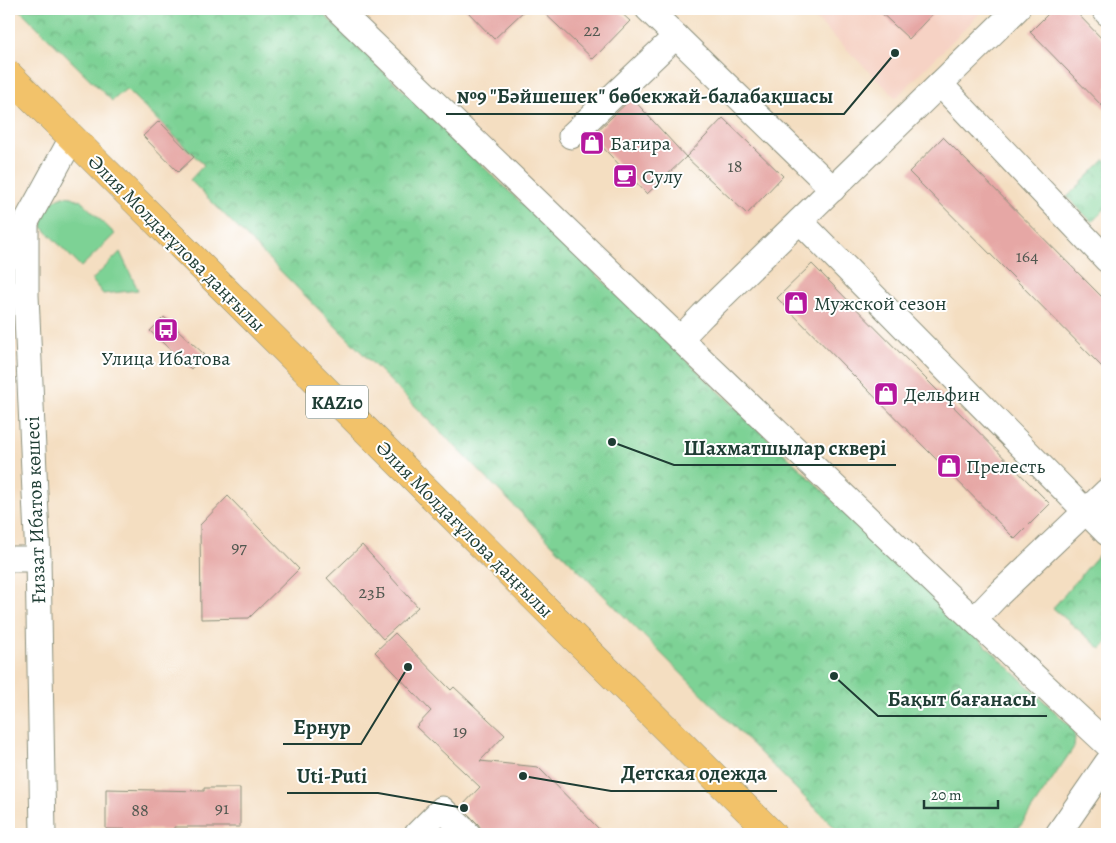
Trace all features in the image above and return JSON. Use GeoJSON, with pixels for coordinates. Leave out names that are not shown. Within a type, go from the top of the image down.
{"type":"FeatureCollection","features":[{"type":"Feature","properties":{"kind":"main road","name":"Әлия Молдағұлова даңғылы"},"geometry":{"type":"LineString","coordinates":[[9,75],[772,834]]}},
{"type":"Feature","properties":{"kind":"street"},"geometry":{"type":"LineString","coordinates":[[337,9],[974,620],[1107,744]]}},
{"type":"Feature","properties":{"kind":"street"},"geometry":{"type":"LineString","coordinates":[[648,9],[833,189]]}},
{"type":"Feature","properties":{"kind":"street"},"geometry":{"type":"LineString","coordinates":[[680,339],[1017,9]]}},
{"type":"Feature","properties":{"kind":"street"},"geometry":{"type":"LineString","coordinates":[[1104,9],[1107,13]]}},
{"type":"Feature","properties":{"kind":"street"},"geometry":{"type":"LineString","coordinates":[[571,136],[676,36]]}},
{"type":"Feature","properties":{"kind":"street"},"geometry":{"type":"LineString","coordinates":[[940,84],[1107,260]]}},
{"type":"Feature","properties":{"kind":"street","name":"Ғиззат Ибатов көшесі"},"geometry":{"type":"LineString","coordinates":[[43,834],[38,559],[26,295],[26,222],[72,138]]}},
{"type":"Feature","properties":{"kind":"street"},"geometry":{"type":"LineString","coordinates":[[800,222],[1107,532]]}},
{"type":"Feature","properties":{"kind":"street"},"geometry":{"type":"LineString","coordinates":[[974,620],[1107,491]]}},
{"type":"Feature","properties":{"kind":"street"},"geometry":{"type":"LineString","coordinates":[[9,559],[38,559]]}},
{"type":"Feature","properties":{"kind":"street"},"geometry":{"type":"LineString","coordinates":[[1058,834],[1107,763]]}},
{"type":"Feature","properties":{"kind":"street"},"geometry":{"type":"LineString","coordinates":[[417,834],[442,809],[468,834]]}},
{"type":"Feature","properties":{"kind":"shaded area"},"geometry":{"type":"Polygon","coordinates":[[[806,9],[984,9],[896,98],[806,9]]]}},
{"type":"Feature","properties":{"kind":"green space"},"geometry":{"type":"Polygon","coordinates":[[[19,9],[318,9],[1072,728],[1075,737],[1074,747],[1015,834],[841,834],[190,180],[204,165],[126,89],[112,101],[19,9]]]}},
{"type":"Feature","properties":{"kind":"green space"},"geometry":{"type":"Polygon","coordinates":[[[1105,159],[1107,161],[1107,207],[1092,222],[1067,197],[1105,159]]]}},
{"type":"Feature","properties":{"kind":"green space"},"geometry":{"type":"Polygon","coordinates":[[[63,196],[81,201],[115,234],[81,267],[42,227],[49,205],[63,196]]]}},
{"type":"Feature","properties":{"kind":"green space"},"geometry":{"type":"Polygon","coordinates":[[[9,220],[15,223],[12,271],[9,274],[9,220]]]}},
{"type":"Feature","properties":{"kind":"green space"},"geometry":{"type":"Polygon","coordinates":[[[120,252],[138,290],[103,294],[92,280],[120,252]]]}},
{"type":"Feature","properties":{"kind":"green space"},"geometry":{"type":"Polygon","coordinates":[[[1102,551],[1107,556],[1107,642],[1101,649],[1053,608],[1102,551]]]}},
{"type":"Feature","properties":{"kind":"building"},"geometry":{"type":"Polygon","coordinates":[[[465,9],[526,9],[494,39],[465,9]]]}},
{"type":"Feature","properties":{"kind":"building"},"geometry":{"type":"Polygon","coordinates":[[[540,9],[617,9],[630,21],[593,59],[540,9]]]}},
{"type":"Feature","properties":{"kind":"building"},"geometry":{"type":"Polygon","coordinates":[[[877,9],[937,9],[909,39],[877,9]]]}},
{"type":"Feature","properties":{"kind":"building"},"geometry":{"type":"Polygon","coordinates":[[[1053,9],[1073,9],[1107,44],[1107,111],[1030,32],[1053,9]]]}},
{"type":"Feature","properties":{"kind":"building"},"geometry":{"type":"Polygon","coordinates":[[[632,98],[686,157],[647,194],[592,136],[632,98]]]}},
{"type":"Feature","properties":{"kind":"building"},"geometry":{"type":"Polygon","coordinates":[[[723,118],[783,176],[747,214],[686,157],[723,118]]]}},
{"type":"Feature","properties":{"kind":"building"},"geometry":{"type":"Polygon","coordinates":[[[159,121],[194,157],[178,172],[143,136],[159,121]]]}},
{"type":"Feature","properties":{"kind":"building"},"geometry":{"type":"Polygon","coordinates":[[[943,137],[1107,302],[1107,372],[909,172],[943,137]]]}},
{"type":"Feature","properties":{"kind":"building"},"geometry":{"type":"Polygon","coordinates":[[[812,264],[1050,504],[1015,539],[777,298],[812,264]]]}},
{"type":"Feature","properties":{"kind":"building"},"geometry":{"type":"Polygon","coordinates":[[[164,317],[204,354],[191,369],[150,331],[164,317]]]}},
{"type":"Feature","properties":{"kind":"building"},"geometry":{"type":"Polygon","coordinates":[[[228,496],[299,569],[249,618],[201,619],[200,525],[228,496]]]}},
{"type":"Feature","properties":{"kind":"building"},"geometry":{"type":"Polygon","coordinates":[[[362,545],[418,607],[383,639],[327,578],[362,545]]]}},
{"type":"Feature","properties":{"kind":"building"},"geometry":{"type":"Polygon","coordinates":[[[395,633],[451,690],[454,687],[505,735],[480,761],[538,767],[604,834],[482,834],[478,824],[461,807],[480,787],[416,727],[431,711],[375,652],[395,633]]]}},
{"type":"Feature","properties":{"kind":"building"},"geometry":{"type":"Polygon","coordinates":[[[204,788],[240,788],[240,827],[174,827],[174,830],[106,829],[106,789],[204,791],[204,788]]]}},
{"type":"Feature","properties":{"kind":"place","name":"№9 \"Бәйшешек\" бөбекжай-балабақшасы"},"geometry":{"type":"Point","coordinates":[895,53]}},
{"type":"Feature","properties":{"kind":"place","name":"Багира"},"geometry":{"type":"Point","coordinates":[592,143]}},
{"type":"Feature","properties":{"kind":"place","name":"Сулу"},"geometry":{"type":"Point","coordinates":[625,176]}},
{"type":"Feature","properties":{"kind":"place","name":"Мужской cезон"},"geometry":{"type":"Point","coordinates":[796,303]}},
{"type":"Feature","properties":{"kind":"place","name":"Улица Ибатова"},"geometry":{"type":"Point","coordinates":[166,330]}},
{"type":"Feature","properties":{"kind":"place","name":"Дельфин"},"geometry":{"type":"Point","coordinates":[886,394]}},
{"type":"Feature","properties":{"kind":"place","name":"Шахматшылар сквері"},"geometry":{"type":"Point","coordinates":[612,442]}},
{"type":"Feature","properties":{"kind":"place","name":"Прелесть"},"geometry":{"type":"Point","coordinates":[949,466]}},
{"type":"Feature","properties":{"kind":"place","name":"Ернур"},"geometry":{"type":"Point","coordinates":[408,667]}},
{"type":"Feature","properties":{"kind":"place","name":"Бақыт бағанасы"},"geometry":{"type":"Point","coordinates":[834,676]}},
{"type":"Feature","properties":{"kind":"place","name":"Детская одежда"},"geometry":{"type":"Point","coordinates":[523,776]}},
{"type":"Feature","properties":{"kind":"place","name":"Uti-Puti"},"geometry":{"type":"Point","coordinates":[464,808]}}]}
